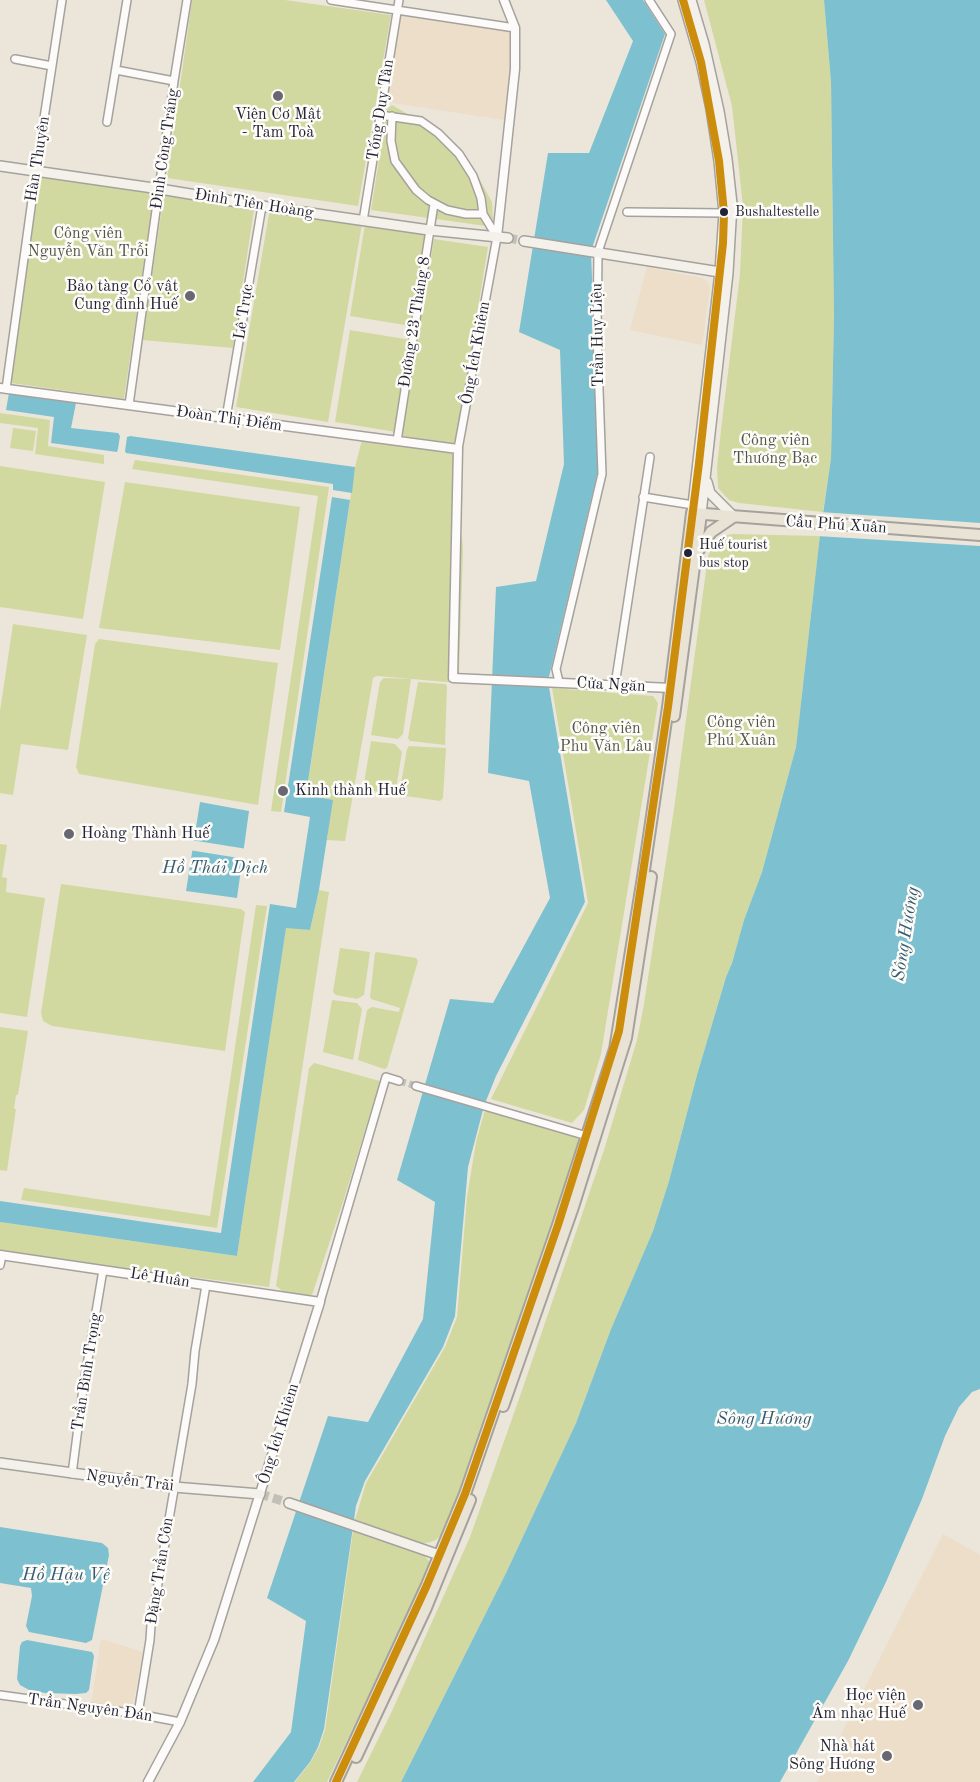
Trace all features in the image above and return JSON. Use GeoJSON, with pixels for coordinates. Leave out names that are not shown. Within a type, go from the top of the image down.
{"type":"FeatureCollection","features":[{"type":"Feature","properties":{"kind":"main road"},"geometry":{"type":"LineString","coordinates":[[336,1782],[443,1557],[488,1450],[591,1137],[619,1031],[694,561],[695,511],[706,475],[724,273],[724,213],[711,109],[701,62],[682,0]]}},
{"type":"Feature","properties":{"kind":"main road"},"geometry":{"type":"LineString","coordinates":[[674,688],[732,204],[727,159],[704,44],[692,0]]}},
{"type":"Feature","properties":{"kind":"main road","name":"Đinh Tiên Hoàng"},"geometry":{"type":"LineString","coordinates":[[0,166],[363,221],[508,238]]}},
{"type":"Feature","properties":{"kind":"main road"},"geometry":{"type":"LineString","coordinates":[[524,241],[724,273]]}},
{"type":"Feature","properties":{"kind":"main road"},"geometry":{"type":"LineString","coordinates":[[694,561],[702,543],[711,532],[734,517],[710,493],[706,475]]}},
{"type":"Feature","properties":{"kind":"main road","name":"Cầu Phú Xuân"},"geometry":{"type":"LineString","coordinates":[[695,511],[734,517],[980,535]]}},
{"type":"Feature","properties":{"kind":"main road","name":"Nguyễn Trãi"},"geometry":{"type":"LineString","coordinates":[[0,1463],[174,1487],[260,1494]]}},
{"type":"Feature","properties":{"kind":"main road"},"geometry":{"type":"LineString","coordinates":[[289,1503],[443,1557]]}},
{"type":"Feature","properties":{"kind":"main road"},"geometry":{"type":"LineString","coordinates":[[344,1782],[424,1610],[443,1557]]}},
{"type":"Feature","properties":{"kind":"street","name":"Hàn Thuyên"},"geometry":{"type":"LineString","coordinates":[[3,388],[62,0]]}},
{"type":"Feature","properties":{"kind":"street"},"geometry":{"type":"LineString","coordinates":[[107,122],[127,0]]}},
{"type":"Feature","properties":{"kind":"street","name":"Đinh Công Tráng"},"geometry":{"type":"LineString","coordinates":[[129,405],[187,0]]}},
{"type":"Feature","properties":{"kind":"street"},"geometry":{"type":"LineString","coordinates":[[331,0],[514,28]]}},
{"type":"Feature","properties":{"kind":"street","name":"Tống Duy Tân"},"geometry":{"type":"LineString","coordinates":[[363,221],[399,0]]}},
{"type":"Feature","properties":{"kind":"street","name":"Ông Ích Khiêm"},"geometry":{"type":"LineString","coordinates":[[489,679],[453,678],[458,449],[496,237],[515,69],[514,28],[504,0]]}},
{"type":"Feature","properties":{"kind":"street","name":"Trần Huy Liệu"},"geometry":{"type":"LineString","coordinates":[[556,681],[556,669],[602,474],[595,252],[670,34],[649,0]]}},
{"type":"Feature","properties":{"kind":"street"},"geometry":{"type":"LineString","coordinates":[[15,59],[52,66]]}},
{"type":"Feature","properties":{"kind":"street"},"geometry":{"type":"LineString","coordinates":[[116,70],[174,81]]}},
{"type":"Feature","properties":{"kind":"street"},"geometry":{"type":"LineString","coordinates":[[380,115],[421,121],[438,133],[459,154],[473,176],[481,198],[483,214],[496,237]]}},
{"type":"Feature","properties":{"kind":"street"},"geometry":{"type":"LineString","coordinates":[[392,116],[392,141],[396,161],[416,190],[434,204],[458,213],[483,214]]}},
{"type":"Feature","properties":{"kind":"street","name":"Đường 23 Tháng 8"},"geometry":{"type":"LineString","coordinates":[[397,441],[434,204]]}},
{"type":"Feature","properties":{"kind":"street","name":"Lê Trực"},"geometry":{"type":"LineString","coordinates":[[226,418],[261,206]]}},
{"type":"Feature","properties":{"kind":"street"},"geometry":{"type":"LineString","coordinates":[[627,212],[724,213]]}},
{"type":"Feature","properties":{"kind":"street","name":"Đoàn Thị Điểm"},"geometry":{"type":"LineString","coordinates":[[3,388],[458,449]]}},
{"type":"Feature","properties":{"kind":"street"},"geometry":{"type":"LineString","coordinates":[[615,685],[650,457]]}},
{"type":"Feature","properties":{"kind":"street"},"geometry":{"type":"LineString","coordinates":[[643,497],[695,511]]}},
{"type":"Feature","properties":{"kind":"street","name":"Cửa Ngăn"},"geometry":{"type":"LineString","coordinates":[[489,679],[674,688]]}},
{"type":"Feature","properties":{"kind":"street","name":"Ông Ích Khiêm"},"geometry":{"type":"LineString","coordinates":[[148,1782],[180,1722],[214,1640],[320,1302],[386,1077],[399,1081]]}},
{"type":"Feature","properties":{"kind":"street"},"geometry":{"type":"LineString","coordinates":[[416,1086],[591,1137]]}},
{"type":"Feature","properties":{"kind":"street"},"geometry":{"type":"LineString","coordinates":[[0,1265],[1,1255]]}},
{"type":"Feature","properties":{"kind":"street","name":"Lê Huân"},"geometry":{"type":"LineString","coordinates":[[1,1255],[320,1302]]}},
{"type":"Feature","properties":{"kind":"street","name":"Trần Bình Trọng"},"geometry":{"type":"LineString","coordinates":[[72,1474],[83,1389],[103,1270]]}},
{"type":"Feature","properties":{"kind":"street","name":"Đặng Trần Côn"},"geometry":{"type":"LineString","coordinates":[[138,1714],[206,1285]]}},
{"type":"Feature","properties":{"kind":"street","name":"Trần Nguyên Đán"},"geometry":{"type":"LineString","coordinates":[[0,1695],[180,1722]]}},
{"type":"Feature","properties":{"kind":"shaded area"},"geometry":{"type":"Polygon","coordinates":[[[401,14],[510,31],[510,73],[504,120],[386,102],[401,14]]]}},
{"type":"Feature","properties":{"kind":"shaded area"},"geometry":{"type":"Polygon","coordinates":[[[647,267],[707,281],[710,287],[702,345],[630,330],[647,267]]]}},
{"type":"Feature","properties":{"kind":"shaded area","name":"Học viện Âm nhạc Huế"},"geometry":{"type":"Polygon","coordinates":[[[943,1534],[980,1555],[980,1782],[817,1782],[943,1534]]]}},
{"type":"Feature","properties":{"kind":"shaded area"},"geometry":{"type":"Polygon","coordinates":[[[101,1639],[143,1652],[132,1709],[91,1704],[101,1639]]]}},
{"type":"Feature","properties":{"kind":"green space","name":"Viện Cơ Mật - Tam Toà"},"geometry":{"type":"Polygon","coordinates":[[[192,0],[285,0],[391,15],[358,206],[167,178],[192,0]]]}},
{"type":"Feature","properties":{"kind":"green space","name":"Công viên Thương Bạc"},"geometry":{"type":"Polygon","coordinates":[[[704,0],[824,0],[831,82],[834,317],[831,458],[823,512],[739,503],[729,500],[718,488],[717,467],[740,274],[743,206],[732,106],[704,0]]]}},
{"type":"Feature","properties":{"kind":"green space"},"geometry":{"type":"Polygon","coordinates":[[[392,105],[432,128],[466,166],[476,173],[492,202],[493,219],[486,226],[371,210],[387,109],[392,105]]]}},
{"type":"Feature","properties":{"kind":"green space","name":"Công viên Nguyễn Văn Trỗi"},"geometry":{"type":"Polygon","coordinates":[[[40,177],[154,194],[124,399],[11,383],[40,177]]]}},
{"type":"Feature","properties":{"kind":"green space"},"geometry":{"type":"Polygon","coordinates":[[[164,195],[254,210],[233,348],[142,340],[164,195]]]}},
{"type":"Feature","properties":{"kind":"green space"},"geometry":{"type":"Polygon","coordinates":[[[270,208],[362,224],[328,422],[236,407],[270,208]]]}},
{"type":"Feature","properties":{"kind":"green space"},"geometry":{"type":"Polygon","coordinates":[[[365,224],[426,234],[411,326],[350,316],[365,224]]]}},
{"type":"Feature","properties":{"kind":"green space"},"geometry":{"type":"Polygon","coordinates":[[[434,239],[488,247],[456,444],[402,436],[434,239]]]}},
{"type":"Feature","properties":{"kind":"green space"},"geometry":{"type":"Polygon","coordinates":[[[350,330],[411,340],[396,432],[335,422],[350,330]]]}},
{"type":"Feature","properties":{"kind":"green space"},"geometry":{"type":"Polygon","coordinates":[[[0,413],[50,420],[48,446],[104,455],[104,464],[35,454],[38,428],[0,423],[0,413]]]}},
{"type":"Feature","properties":{"kind":"green space"},"geometry":{"type":"Polygon","coordinates":[[[13,428],[36,431],[33,451],[10,448],[13,428]]]}},
{"type":"Feature","properties":{"kind":"green space"},"geometry":{"type":"Polygon","coordinates":[[[362,440],[455,454],[455,539],[462,537],[463,550],[459,674],[458,683],[377,676],[373,678],[345,841],[326,840],[328,835],[306,796],[355,467],[362,440]]]}},
{"type":"Feature","properties":{"kind":"green space"},"geometry":{"type":"Polygon","coordinates":[[[135,460],[329,487],[281,812],[271,811],[318,496],[132,469],[135,460]]]}},
{"type":"Feature","properties":{"kind":"green space"},"geometry":{"type":"Polygon","coordinates":[[[0,466],[105,482],[83,619],[0,607],[0,466]]]}},
{"type":"Feature","properties":{"kind":"green space"},"geometry":{"type":"Polygon","coordinates":[[[125,482],[300,507],[280,650],[99,628],[125,482]]]}},
{"type":"Feature","properties":{"kind":"green space","name":"Công viên Phú Xuân"},"geometry":{"type":"Polygon","coordinates":[[[734,534],[820,536],[796,747],[762,872],[744,920],[697,1075],[669,1181],[653,1231],[611,1329],[576,1423],[506,1573],[401,1782],[357,1782],[392,1711],[470,1537],[604,1150],[637,1040],[644,1004],[674,809],[708,556],[715,541],[734,534]]]}},
{"type":"Feature","properties":{"kind":"green space"},"geometry":{"type":"Polygon","coordinates":[[[13,624],[87,635],[68,750],[21,744],[13,795],[0,793],[0,711],[13,624]]]}},
{"type":"Feature","properties":{"kind":"green space"},"geometry":{"type":"Polygon","coordinates":[[[99,639],[278,663],[258,805],[79,774],[76,767],[95,644],[99,639]]]}},
{"type":"Feature","properties":{"kind":"green space"},"geometry":{"type":"Polygon","coordinates":[[[384,678],[411,679],[403,734],[398,739],[371,735],[380,682],[384,678]]]}},
{"type":"Feature","properties":{"kind":"green space"},"geometry":{"type":"Polygon","coordinates":[[[418,682],[447,686],[445,745],[410,741],[408,738],[418,682]]]}},
{"type":"Feature","properties":{"kind":"green space","name":"Công viên Phu Văn Lâu"},"geometry":{"type":"Polygon","coordinates":[[[552,688],[653,696],[658,703],[601,1054],[584,1110],[572,1123],[491,1099],[588,903],[552,688]]]}},
{"type":"Feature","properties":{"kind":"green space"},"geometry":{"type":"Polygon","coordinates":[[[371,741],[395,744],[402,752],[395,795],[363,789],[371,741]]]}},
{"type":"Feature","properties":{"kind":"green space"},"geometry":{"type":"Polygon","coordinates":[[[409,746],[446,748],[443,798],[440,801],[399,795],[409,746]]]}},
{"type":"Feature","properties":{"kind":"green space"},"geometry":{"type":"Polygon","coordinates":[[[0,844],[7,845],[2,877],[7,878],[6,892],[45,898],[27,1017],[0,1013],[0,844]]]}},
{"type":"Feature","properties":{"kind":"green space"},"geometry":{"type":"Polygon","coordinates":[[[61,884],[241,909],[245,912],[225,1051],[52,1026],[43,1021],[41,1013],[61,884]]]}},
{"type":"Feature","properties":{"kind":"green space"},"geometry":{"type":"Polygon","coordinates":[[[319,890],[329,892],[269,1287],[0,1252],[0,1222],[237,1256],[286,927],[310,930],[319,890]]]}},
{"type":"Feature","properties":{"kind":"green space"},"geometry":{"type":"Polygon","coordinates":[[[256,905],[267,906],[217,1228],[21,1200],[24,1188],[210,1216],[256,905]]]}},
{"type":"Feature","properties":{"kind":"green space"},"geometry":{"type":"Polygon","coordinates":[[[340,948],[370,952],[364,995],[357,999],[336,995],[333,992],[340,948]]]}},
{"type":"Feature","properties":{"kind":"green space"},"geometry":{"type":"Polygon","coordinates":[[[375,953],[416,958],[418,961],[387,1068],[384,1069],[358,1060],[367,1010],[372,1007],[399,1012],[400,1008],[370,997],[375,953]]]}},
{"type":"Feature","properties":{"kind":"green space"},"geometry":{"type":"Polygon","coordinates":[[[332,1000],[357,1003],[362,1009],[353,1060],[323,1052],[332,1000]]]}},
{"type":"Feature","properties":{"kind":"green space"},"geometry":{"type":"Polygon","coordinates":[[[0,1027],[28,1031],[18,1095],[16,1095],[7,1171],[0,1170],[0,1027]]]}},
{"type":"Feature","properties":{"kind":"green space"},"geometry":{"type":"Polygon","coordinates":[[[314,1063],[380,1081],[311,1298],[285,1293],[276,1286],[309,1068],[314,1063]]]}},
{"type":"Feature","properties":{"kind":"green space"},"geometry":{"type":"Polygon","coordinates":[[[487,1109],[577,1137],[580,1147],[444,1534],[434,1541],[422,1544],[357,1524],[355,1520],[366,1483],[445,1347],[457,1317],[467,1197],[476,1142],[487,1109]]]}},
{"type":"Feature","properties":{"kind":"green space"},"geometry":{"type":"Polygon","coordinates":[[[355,1529],[423,1554],[429,1561],[429,1571],[327,1782],[295,1782],[310,1763],[325,1730],[355,1529]]]}},
{"type":"Feature","properties":{"kind":"water"},"geometry":{"type":"Polygon","coordinates":[[[606,0],[643,0],[665,34],[591,251],[599,466],[548,681],[585,902],[496,1076],[484,1106],[468,1167],[455,1316],[443,1347],[365,1481],[356,1506],[324,1729],[318,1747],[310,1762],[294,1782],[253,1782],[291,1732],[306,1621],[267,1598],[328,1416],[368,1422],[423,1319],[435,1202],[397,1180],[450,999],[493,1003],[550,898],[529,781],[488,773],[496,587],[536,581],[564,464],[560,350],[519,332],[548,153],[589,153],[633,41],[606,0]]]}},
{"type":"Feature","properties":{"kind":"water","name":"Sông Hương"},"geometry":{"type":"Polygon","coordinates":[[[824,0],[980,0],[980,1389],[972,1392],[959,1407],[886,1582],[848,1661],[780,1782],[401,1782],[506,1573],[576,1423],[611,1329],[653,1231],[726,977],[762,872],[796,747],[831,458],[834,317],[831,82],[824,0]]]}},
{"type":"Feature","properties":{"kind":"water"},"geometry":{"type":"Polygon","coordinates":[[[9,393],[76,403],[71,428],[118,433],[120,436],[117,452],[51,443],[54,417],[6,410],[9,393]]]}},
{"type":"Feature","properties":{"kind":"water"},"geometry":{"type":"Polygon","coordinates":[[[127,437],[355,467],[352,493],[333,490],[333,484],[126,453],[127,437]]]}},
{"type":"Feature","properties":{"kind":"water"},"geometry":{"type":"Polygon","coordinates":[[[332,497],[350,500],[306,795],[333,800],[319,890],[310,930],[286,928],[237,1256],[0,1222],[0,1201],[221,1233],[270,904],[296,908],[310,817],[284,812],[332,497]]]}},
{"type":"Feature","properties":{"kind":"water","name":"Hồ Thái Dịch"},"geometry":{"type":"Polygon","coordinates":[[[200,802],[249,811],[237,898],[186,891],[200,802]]]}},
{"type":"Feature","properties":{"kind":"water","name":"Hồ Hậu Vệ"},"geometry":{"type":"Polygon","coordinates":[[[0,1527],[102,1543],[108,1548],[109,1555],[92,1640],[86,1643],[29,1632],[26,1626],[32,1596],[31,1588],[0,1583],[0,1527]]]}},
{"type":"Feature","properties":{"kind":"water"},"geometry":{"type":"Polygon","coordinates":[[[27,1640],[92,1652],[94,1656],[89,1690],[86,1693],[76,1694],[45,1693],[29,1690],[20,1685],[17,1679],[20,1646],[27,1640]]]}},
{"type":"Feature","properties":{"kind":"pier"},"geometry":{"type":"Polygon","coordinates":[[[820,512],[980,523],[980,546],[817,536],[820,512]]]}},
{"type":"Feature","properties":{"kind":"pier"},"geometry":{"type":"Polygon","coordinates":[[[191,840],[247,849],[245,859],[189,850],[191,840]]]}},
{"type":"Feature","properties":{"kind":"tunnel"},"geometry":{"type":"LineString","coordinates":[[508,238],[524,241]]}},
{"type":"Feature","properties":{"kind":"tunnel"},"geometry":{"type":"LineString","coordinates":[[399,1081],[416,1086]]}},
{"type":"Feature","properties":{"kind":"tunnel"},"geometry":{"type":"LineString","coordinates":[[260,1494],[289,1503]]}},
{"type":"Feature","properties":{"kind":"transit line"},"geometry":{"type":"LineString","coordinates":[[336,1782],[427,1585],[465,1494],[558,1225],[619,1031],[668,707],[699,463],[723,243],[724,213],[719,161],[701,62],[683,0]]}},
{"type":"Feature","properties":{"kind":"place","name":"Viện Cơ Mật - Tam Toà"},"geometry":{"type":"Point","coordinates":[278,96]}},
{"type":"Feature","properties":{"kind":"place","name":"Bushaltestelle"},"geometry":{"type":"Point","coordinates":[724,212]}},
{"type":"Feature","properties":{"kind":"place","name":"Bảo tàng Cổ vật Cung đình Huế"},"geometry":{"type":"Point","coordinates":[190,296]}},
{"type":"Feature","properties":{"kind":"place","name":"Huế tourist bus stop"},"geometry":{"type":"Point","coordinates":[688,553]}},
{"type":"Feature","properties":{"kind":"place","name":"Kinh thành Huế"},"geometry":{"type":"Point","coordinates":[283,791]}},
{"type":"Feature","properties":{"kind":"place","name":"Hoàng Thành Huế"},"geometry":{"type":"Point","coordinates":[69,834]}},
{"type":"Feature","properties":{"kind":"place","name":"Học viện Âm nhạc Huế"},"geometry":{"type":"Point","coordinates":[918,1705]}},
{"type":"Feature","properties":{"kind":"place","name":"Nhà hát Sông Hương"},"geometry":{"type":"Point","coordinates":[887,1756]}}]}
